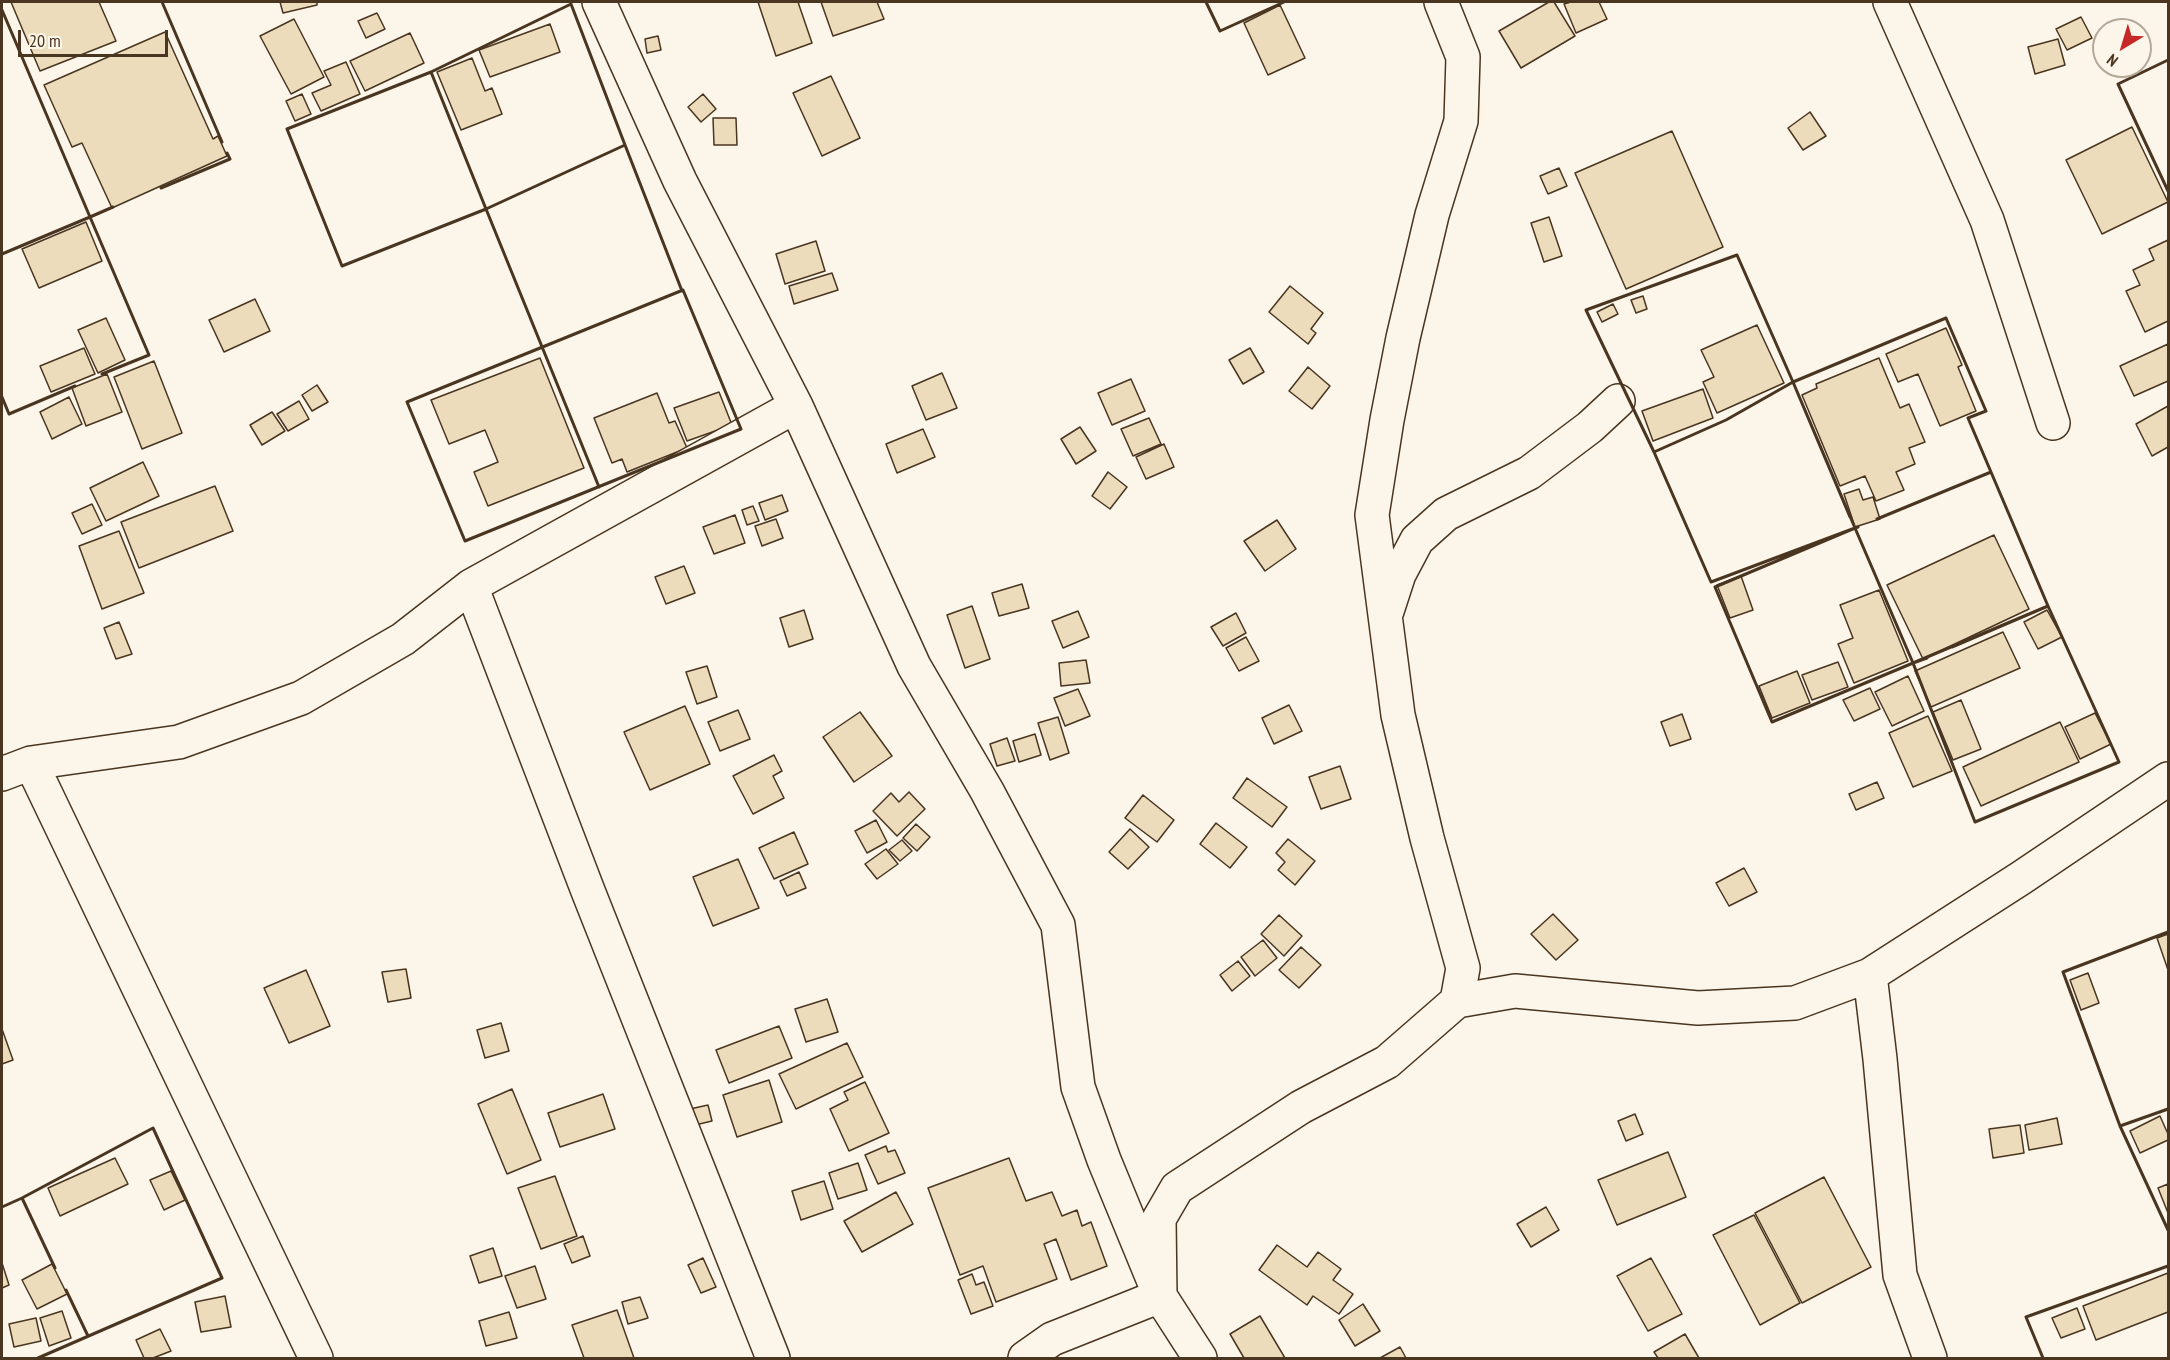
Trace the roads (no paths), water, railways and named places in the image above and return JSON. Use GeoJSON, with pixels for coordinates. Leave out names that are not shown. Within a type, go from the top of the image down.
{"type":"FeatureCollection","features":[{"type":"Feature","properties":{"kind":"street"},"geometry":{"type":"LineString","coordinates":[[599,2],[680,181],[796,406],[914,666],[987,791],[1058,925],[1078,1087],[1104,1160],[1161,1296],[1200,1359]]}},
{"type":"Feature","properties":{"kind":"street"},"geometry":{"type":"LineString","coordinates":[[1441,2],[1463,57],[1461,122],[1432,215],[1403,338],[1372,515],[1398,715],[1426,838],[1463,968],[1457,1001]]}},
{"type":"Feature","properties":{"kind":"street"},"geometry":{"type":"LineString","coordinates":[[1890,2],[1987,220],[2053,423]]}},
{"type":"Feature","properties":{"kind":"street"},"geometry":{"type":"LineString","coordinates":[[1385,616],[1399,574],[1417,540],[1446,514],[1529,473],[1590,427],[1618,401]]}},
{"type":"Feature","properties":{"kind":"street"},"geometry":{"type":"LineString","coordinates":[[316,1359],[16,769],[179,742],[301,698],[403,639],[471,586],[796,406]]}},
{"type":"Feature","properties":{"kind":"street"},"geometry":{"type":"LineString","coordinates":[[471,586],[588,891],[773,1359]]}},
{"type":"Feature","properties":{"kind":"street"},"geometry":{"type":"LineString","coordinates":[[1161,1296],[1159,1219],[1177,1188],[1300,1107],[1387,1062],[1457,1001],[1515,991],[1698,1008],[1795,1003],[1870,975],[2169,779]]}},
{"type":"Feature","properties":{"kind":"street"},"geometry":{"type":"LineString","coordinates":[[1870,975],[1880,1059],[1899,1275],[1930,1359]]}},
{"type":"Feature","properties":{"kind":"street"},"geometry":{"type":"LineString","coordinates":[[1024,1359],[1052,1339],[1161,1296]]}}]}
